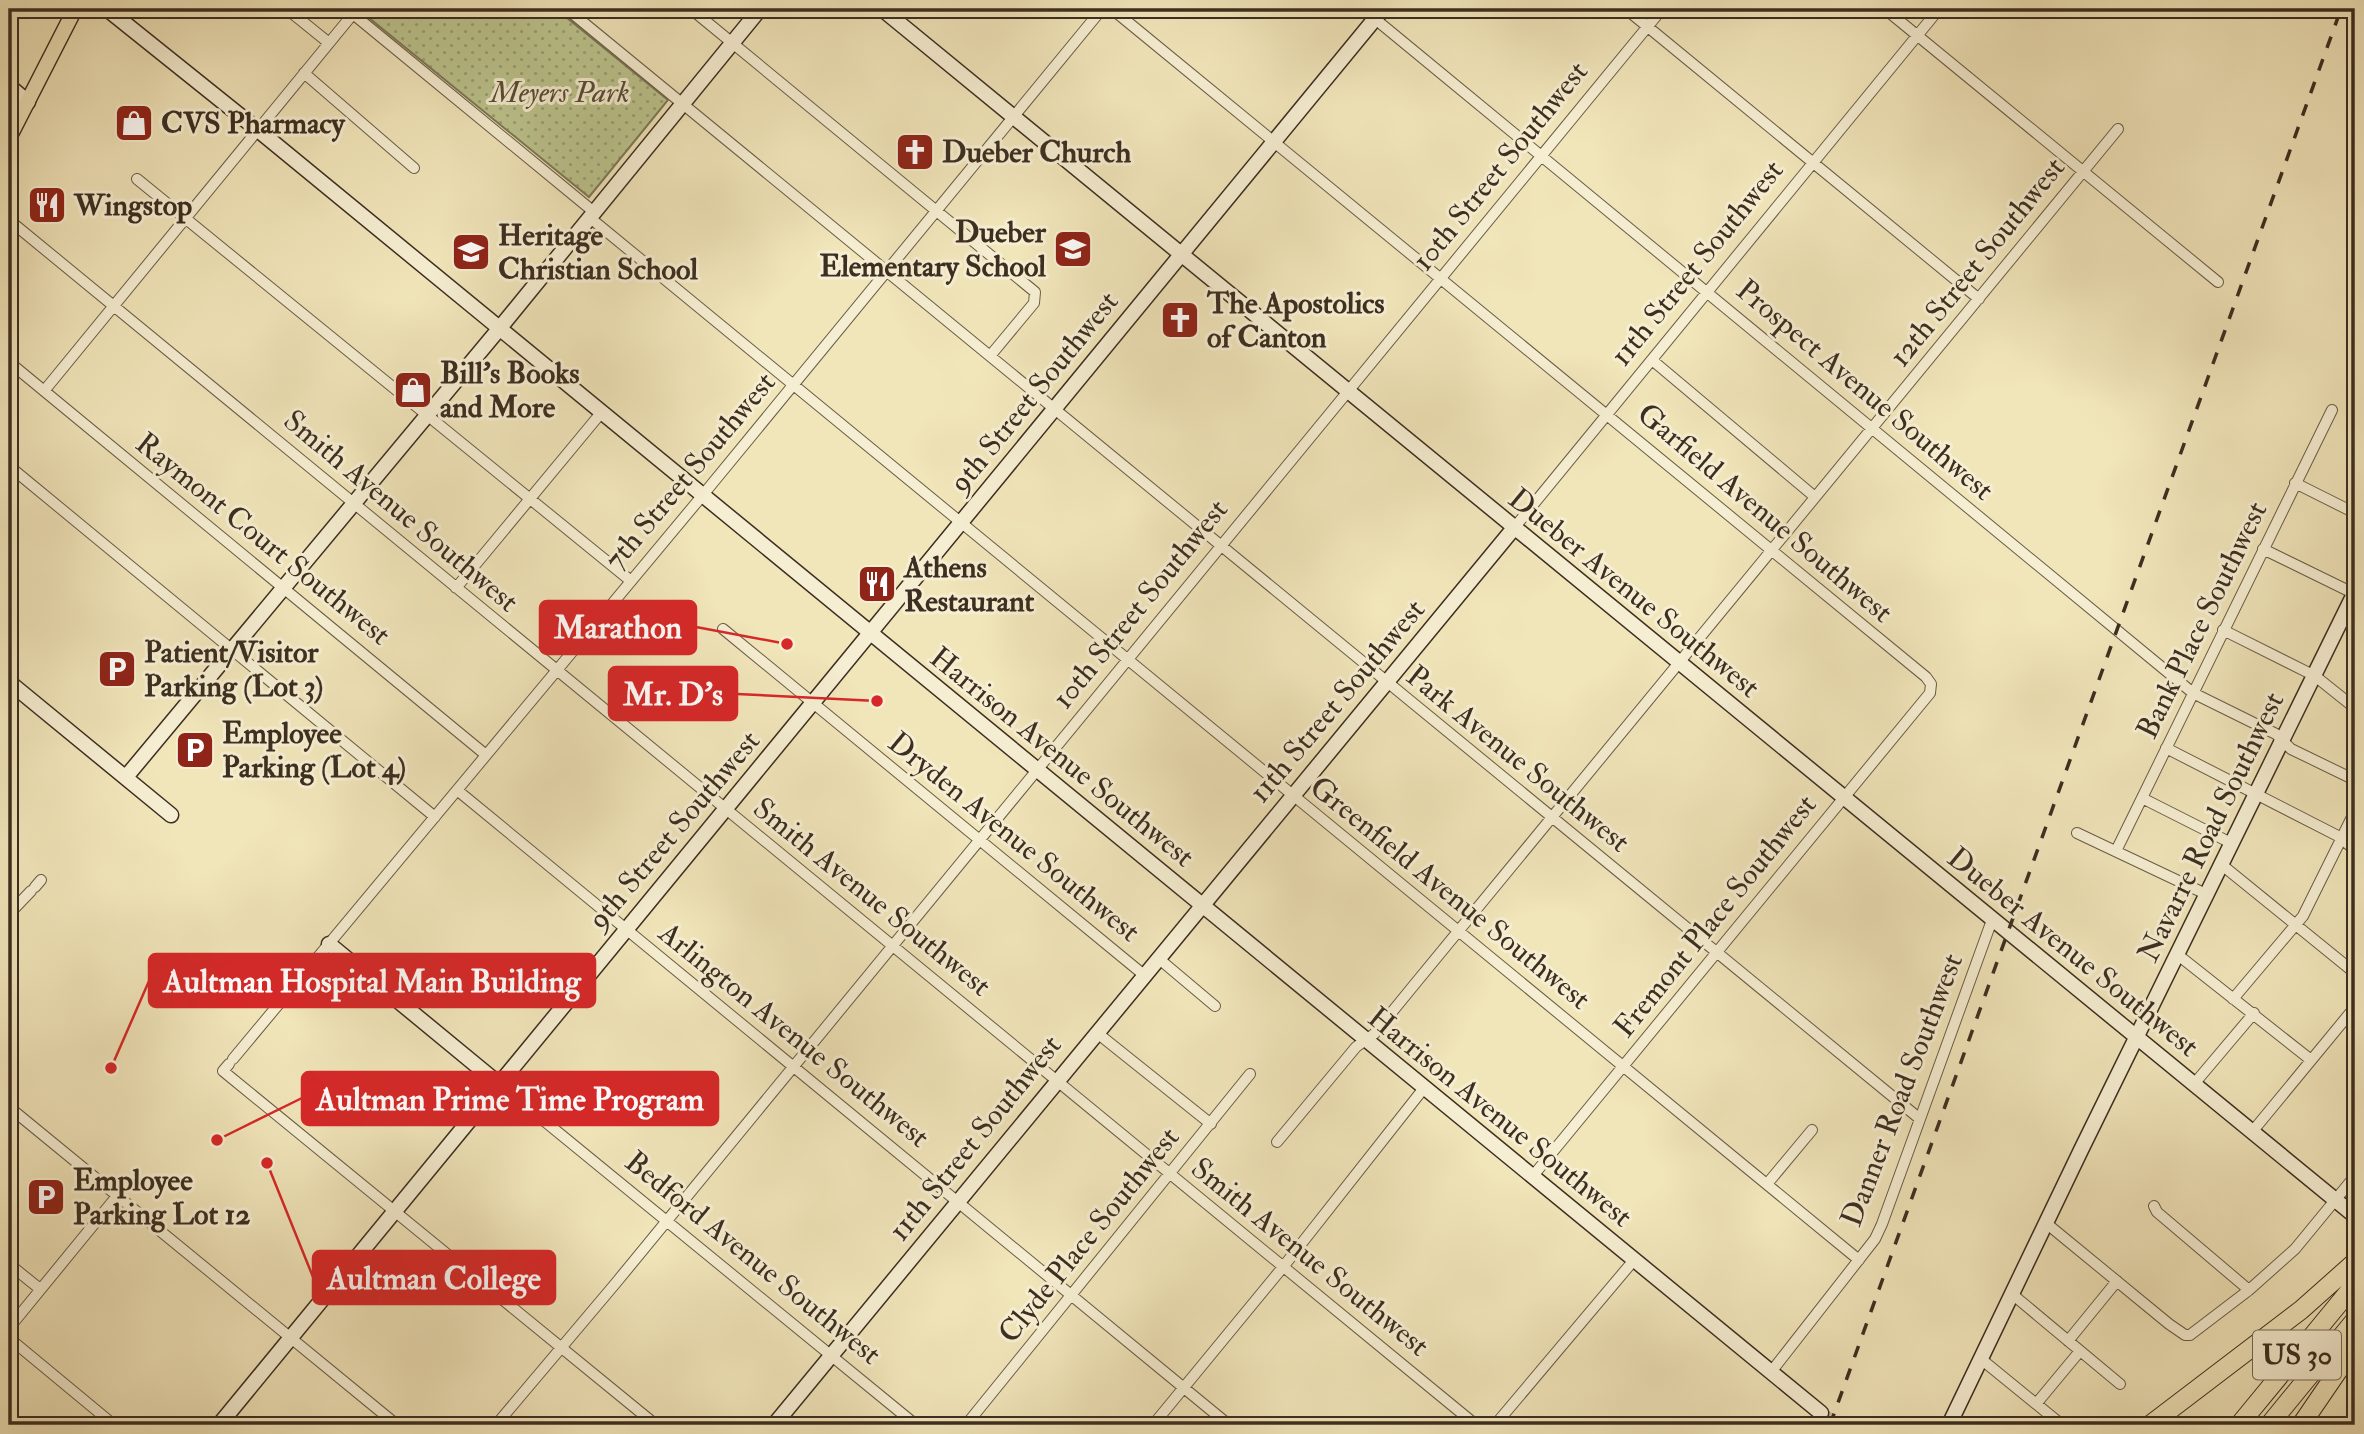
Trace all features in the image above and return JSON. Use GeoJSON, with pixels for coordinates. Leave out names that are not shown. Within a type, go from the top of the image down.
{"type":"FeatureCollection","features":[{"type":"Feature","properties":{"kind":"highway"},"geometry":{"type":"LineString","coordinates":[[2150,1425],[2301,1311],[2355,1262]]}},
{"type":"Feature","properties":{"kind":"highway","name":"US 30"},"geometry":{"type":"LineString","coordinates":[[2239,1425],[2355,1284]]}},
{"type":"Feature","properties":{"kind":"highway","name":"US 30"},"geometry":{"type":"LineString","coordinates":[[2269,1425],[2355,1320]]}},
{"type":"Feature","properties":{"kind":"highway"},"geometry":{"type":"LineString","coordinates":[[2301,1425],[2355,1346]]}},
{"type":"Feature","properties":{"kind":"main road"},"geometry":{"type":"LineString","coordinates":[[9,138],[75,9]]}},
{"type":"Feature","properties":{"kind":"street","name":"Harrison Avenue Southwest"},"geometry":{"type":"LineString","coordinates":[[107,9],[1821,1413]]}},
{"type":"Feature","properties":{"kind":"street"},"geometry":{"type":"LineString","coordinates":[[287,9],[329,43]]}},
{"type":"Feature","properties":{"kind":"street","name":"Park Avenue Southwest"},"geometry":{"type":"LineString","coordinates":[[567,9],[1920,1119]]}},
{"type":"Feature","properties":{"kind":"street"},"geometry":{"type":"LineString","coordinates":[[691,9],[1032,288],[1036,294],[1034,303],[990,356]]}},
{"type":"Feature","properties":{"kind":"street"},"geometry":{"type":"LineString","coordinates":[[125,777],[499,328],[760,9]]}},
{"type":"Feature","properties":{"kind":"street","name":"Dueber Avenue Southwest"},"geometry":{"type":"LineString","coordinates":[[882,9],[2354,1215]]}},
{"type":"Feature","properties":{"kind":"street","name":"7th Street Southwest"},"geometry":{"type":"LineString","coordinates":[[395,1211],[228,1065],[794,385],[1102,9]]}},
{"type":"Feature","properties":{"kind":"street","name":"Garfield Avenue Southwest"},"geometry":{"type":"LineString","coordinates":[[1112,9],[1926,677],[1931,684]]}},
{"type":"Feature","properties":{"kind":"street","name":"Prospect Avenue Southwest"},"geometry":{"type":"LineString","coordinates":[[1363,9],[1379,14],[1542,155],[2193,693],[2276,734],[2291,749],[2355,780]]}},
{"type":"Feature","properties":{"kind":"street"},"geometry":{"type":"LineString","coordinates":[[1626,9],[1979,299]]}},
{"type":"Feature","properties":{"kind":"street","name":"10th Street Southwest"},"geometry":{"type":"LineString","coordinates":[[496,1425],[1662,9]]}},
{"type":"Feature","properties":{"kind":"street"},"geometry":{"type":"LineString","coordinates":[[1885,9],[2218,282]]}},
{"type":"Feature","properties":{"kind":"street","name":"11th Street Southwest"},"geometry":{"type":"LineString","coordinates":[[774,1425],[1939,9]]}},
{"type":"Feature","properties":{"kind":"street"},"geometry":{"type":"LineString","coordinates":[[44,391],[355,11]]}},
{"type":"Feature","properties":{"kind":"street","name":"Greenfield Avenue Southwest"},"geometry":{"type":"LineString","coordinates":[[355,11],[794,385],[1859,1260]]}},
{"type":"Feature","properties":{"kind":"street","name":"9th Street Southwest"},"geometry":{"type":"LineString","coordinates":[[219,1425],[1379,14]]}},
{"type":"Feature","properties":{"kind":"street"},"geometry":{"type":"LineString","coordinates":[[304,73],[414,168]]}},
{"type":"Feature","properties":{"kind":"street"},"geometry":{"type":"LineString","coordinates":[[9,86],[28,102]]}},
{"type":"Feature","properties":{"kind":"street","name":"12th Street Southwest"},"geometry":{"type":"LineString","coordinates":[[1277,1142],[1356,1047],[1374,1034],[2118,129]]}},
{"type":"Feature","properties":{"kind":"street"},"geometry":{"type":"LineString","coordinates":[[137,179],[631,581]]}},
{"type":"Feature","properties":{"kind":"street","name":"Smith Avenue Southwest"},"geometry":{"type":"LineString","coordinates":[[9,220],[1476,1425]]}},
{"type":"Feature","properties":{"kind":"street"},"geometry":{"type":"LineString","coordinates":[[1652,360],[1815,497]]}},
{"type":"Feature","properties":{"kind":"street","name":"Raymont Court Southwest"},"geometry":{"type":"LineString","coordinates":[[9,362],[486,755]]}},
{"type":"Feature","properties":{"kind":"street","name":"Bank Place Southwest"},"geometry":{"type":"LineString","coordinates":[[2116,851],[2332,410]]}},
{"type":"Feature","properties":{"kind":"street"},"geometry":{"type":"LineString","coordinates":[[456,588],[601,412]]}},
{"type":"Feature","properties":{"kind":"street"},"geometry":{"type":"LineString","coordinates":[[9,466],[435,817]]}},
{"type":"Feature","properties":{"kind":"street"},"geometry":{"type":"LineString","coordinates":[[2295,483],[2355,513]]}},
{"type":"Feature","properties":{"kind":"street"},"geometry":{"type":"LineString","coordinates":[[2263,549],[2355,594]]}},
{"type":"Feature","properties":{"kind":"street","name":"Navarre Road Southwest"},"geometry":{"type":"LineString","coordinates":[[1949,1425],[2355,594]]}},
{"type":"Feature","properties":{"kind":"street","name":"Dryden Avenue Southwest"},"geometry":{"type":"LineString","coordinates":[[723,629],[1144,975]]}},
{"type":"Feature","properties":{"kind":"street"},"geometry":{"type":"LineString","coordinates":[[2223,630],[2315,676],[2355,708]]}},
{"type":"Feature","properties":{"kind":"street"},"geometry":{"type":"LineString","coordinates":[[9,682],[171,815]]}},
{"type":"Feature","properties":{"kind":"street","name":"Fremont Place Southwest"},"geometry":{"type":"LineString","coordinates":[[1532,1177],[1930,693],[1931,684]]}},
{"type":"Feature","properties":{"kind":"street"},"geometry":{"type":"LineString","coordinates":[[2166,748],[2257,793],[2342,839],[2355,850]]}},
{"type":"Feature","properties":{"kind":"street","name":"Arlington Avenue Southwest"},"geometry":{"type":"LineString","coordinates":[[457,790],[1229,1425]]}},
{"type":"Feature","properties":{"kind":"street"},"geometry":{"type":"LineString","coordinates":[[2142,798],[2233,844]]}},
{"type":"Feature","properties":{"kind":"street"},"geometry":{"type":"LineString","coordinates":[[2233,999],[2303,916],[2355,811]]}},
{"type":"Feature","properties":{"kind":"street"},"geometry":{"type":"LineString","coordinates":[[2077,833],[2208,895]]}},
{"type":"Feature","properties":{"kind":"street"},"geometry":{"type":"LineString","coordinates":[[2222,865],[2355,973]]}},
{"type":"Feature","properties":{"kind":"street"},"geometry":{"type":"LineString","coordinates":[[9,914],[13,902],[36,886]]}},
{"type":"Feature","properties":{"kind":"street","name":"Danner Road Southwest"},"geometry":{"type":"LineString","coordinates":[[1771,1372],[1875,1240],[1889,1210],[1992,920]]}},
{"type":"Feature","properties":{"kind":"street","name":"Bedford Avenue Southwest"},"geometry":{"type":"LineString","coordinates":[[329,944],[916,1425]]}},
{"type":"Feature","properties":{"kind":"street"},"geometry":{"type":"LineString","coordinates":[[2178,955],[2311,1060]]}},
{"type":"Feature","properties":{"kind":"street","name":"Dryden Avenue Southwest"},"geometry":{"type":"LineString","coordinates":[[1158,958],[1215,1006]]}},
{"type":"Feature","properties":{"kind":"street"},"geometry":{"type":"LineString","coordinates":[[2252,1132],[2355,1007]]}},
{"type":"Feature","properties":{"kind":"street"},"geometry":{"type":"LineString","coordinates":[[2194,1084],[2254,1013]]}},
{"type":"Feature","properties":{"kind":"street"},"geometry":{"type":"LineString","coordinates":[[1096,1032],[1211,1124]]}},
{"type":"Feature","properties":{"kind":"street","name":"Clyde Place Southwest"},"geometry":{"type":"LineString","coordinates":[[966,1425],[1250,1074]]}},
{"type":"Feature","properties":{"kind":"street"},"geometry":{"type":"LineString","coordinates":[[1153,1425],[1283,1267],[1424,1088]]}},
{"type":"Feature","properties":{"kind":"street"},"geometry":{"type":"LineString","coordinates":[[9,1107],[397,1425]]}},
{"type":"Feature","properties":{"kind":"street"},"geometry":{"type":"LineString","coordinates":[[1767,1184],[1812,1130]]}},
{"type":"Feature","properties":{"kind":"street"},"geometry":{"type":"LineString","coordinates":[[2046,1223],[2185,1335],[2194,1333],[2249,1290],[2295,1249],[2355,1176]]}},
{"type":"Feature","properties":{"kind":"street"},"geometry":{"type":"LineString","coordinates":[[9,1328],[117,1196]]}},
{"type":"Feature","properties":{"kind":"street"},"geometry":{"type":"LineString","coordinates":[[2154,1206],[2157,1212],[2249,1290]]}},
{"type":"Feature","properties":{"kind":"street"},"geometry":{"type":"LineString","coordinates":[[395,1211],[656,1425]]}},
{"type":"Feature","properties":{"kind":"street"},"geometry":{"type":"LineString","coordinates":[[1495,1425],[1634,1260]]}},
{"type":"Feature","properties":{"kind":"street"},"geometry":{"type":"LineString","coordinates":[[9,1264],[40,1289]]}},
{"type":"Feature","properties":{"kind":"street"},"geometry":{"type":"LineString","coordinates":[[2068,1341],[2117,1281]]}},
{"type":"Feature","properties":{"kind":"street"},"geometry":{"type":"LineString","coordinates":[[2012,1294],[2120,1384]]}},
{"type":"Feature","properties":{"kind":"street"},"geometry":{"type":"LineString","coordinates":[[9,1338],[114,1425]]}},
{"type":"Feature","properties":{"kind":"street"},"geometry":{"type":"LineString","coordinates":[[2036,1404],[2080,1351]]}},
{"type":"Feature","properties":{"kind":"street"},"geometry":{"type":"LineString","coordinates":[[1981,1359],[2062,1425]]}},
{"type":"Feature","properties":{"kind":"green space","name":"Meyers Park"},"geometry":{"type":"Polygon","coordinates":[[[366,9],[556,9],[668,100],[589,197],[363,13],[366,9]]]}},
{"type":"Feature","properties":{"kind":"tunnel"},"geometry":{"type":"LineString","coordinates":[[1821,1413],[1835,1425]]}},
{"type":"Feature","properties":{"kind":"railway"},"geometry":{"type":"LineString","coordinates":[[1830,1425],[2341,9]]}},
{"type":"Feature","properties":{"kind":"place","name":"CVS Pharmacy"},"geometry":{"type":"Point","coordinates":[134,123]}},
{"type":"Feature","properties":{"kind":"place","name":"Dueber Church"},"geometry":{"type":"Point","coordinates":[915,152]}},
{"type":"Feature","properties":{"kind":"place","name":"Wingstop"},"geometry":{"type":"Point","coordinates":[47,205]}},
{"type":"Feature","properties":{"kind":"place","name":"Dueber Elementary School"},"geometry":{"type":"Point","coordinates":[1073,249]}},
{"type":"Feature","properties":{"kind":"place","name":"Heritage Christian School"},"geometry":{"type":"Point","coordinates":[471,252]}},
{"type":"Feature","properties":{"kind":"place","name":"The Apostolics of Canton"},"geometry":{"type":"Point","coordinates":[1180,320]}},
{"type":"Feature","properties":{"kind":"place","name":"Bill's Books and More"},"geometry":{"type":"Point","coordinates":[413,390]}},
{"type":"Feature","properties":{"kind":"place","name":"Athens Restaurant"},"geometry":{"type":"Point","coordinates":[877,584]}},
{"type":"Feature","properties":{"kind":"place","name":"Marathon"},"geometry":{"type":"Point","coordinates":[787,644]}},
{"type":"Feature","properties":{"kind":"place","name":"Patient/Visitor Parking (Lot 3)"},"geometry":{"type":"Point","coordinates":[117,669]}},
{"type":"Feature","properties":{"kind":"place","name":"Mr. D's"},"geometry":{"type":"Point","coordinates":[877,701]}},
{"type":"Feature","properties":{"kind":"place","name":"Employee Parking (Lot 4)"},"geometry":{"type":"Point","coordinates":[195,750]}},
{"type":"Feature","properties":{"kind":"place","name":"Aultman Hospital Main Building"},"geometry":{"type":"Point","coordinates":[111,1068]}},
{"type":"Feature","properties":{"kind":"place","name":"Aultman Prime Time Program"},"geometry":{"type":"Point","coordinates":[217,1140]}},
{"type":"Feature","properties":{"kind":"place","name":"Aultman College"},"geometry":{"type":"Point","coordinates":[267,1163]}},
{"type":"Feature","properties":{"kind":"place","name":"Employee Parking Lot 12"},"geometry":{"type":"Point","coordinates":[46,1197]}}]}
